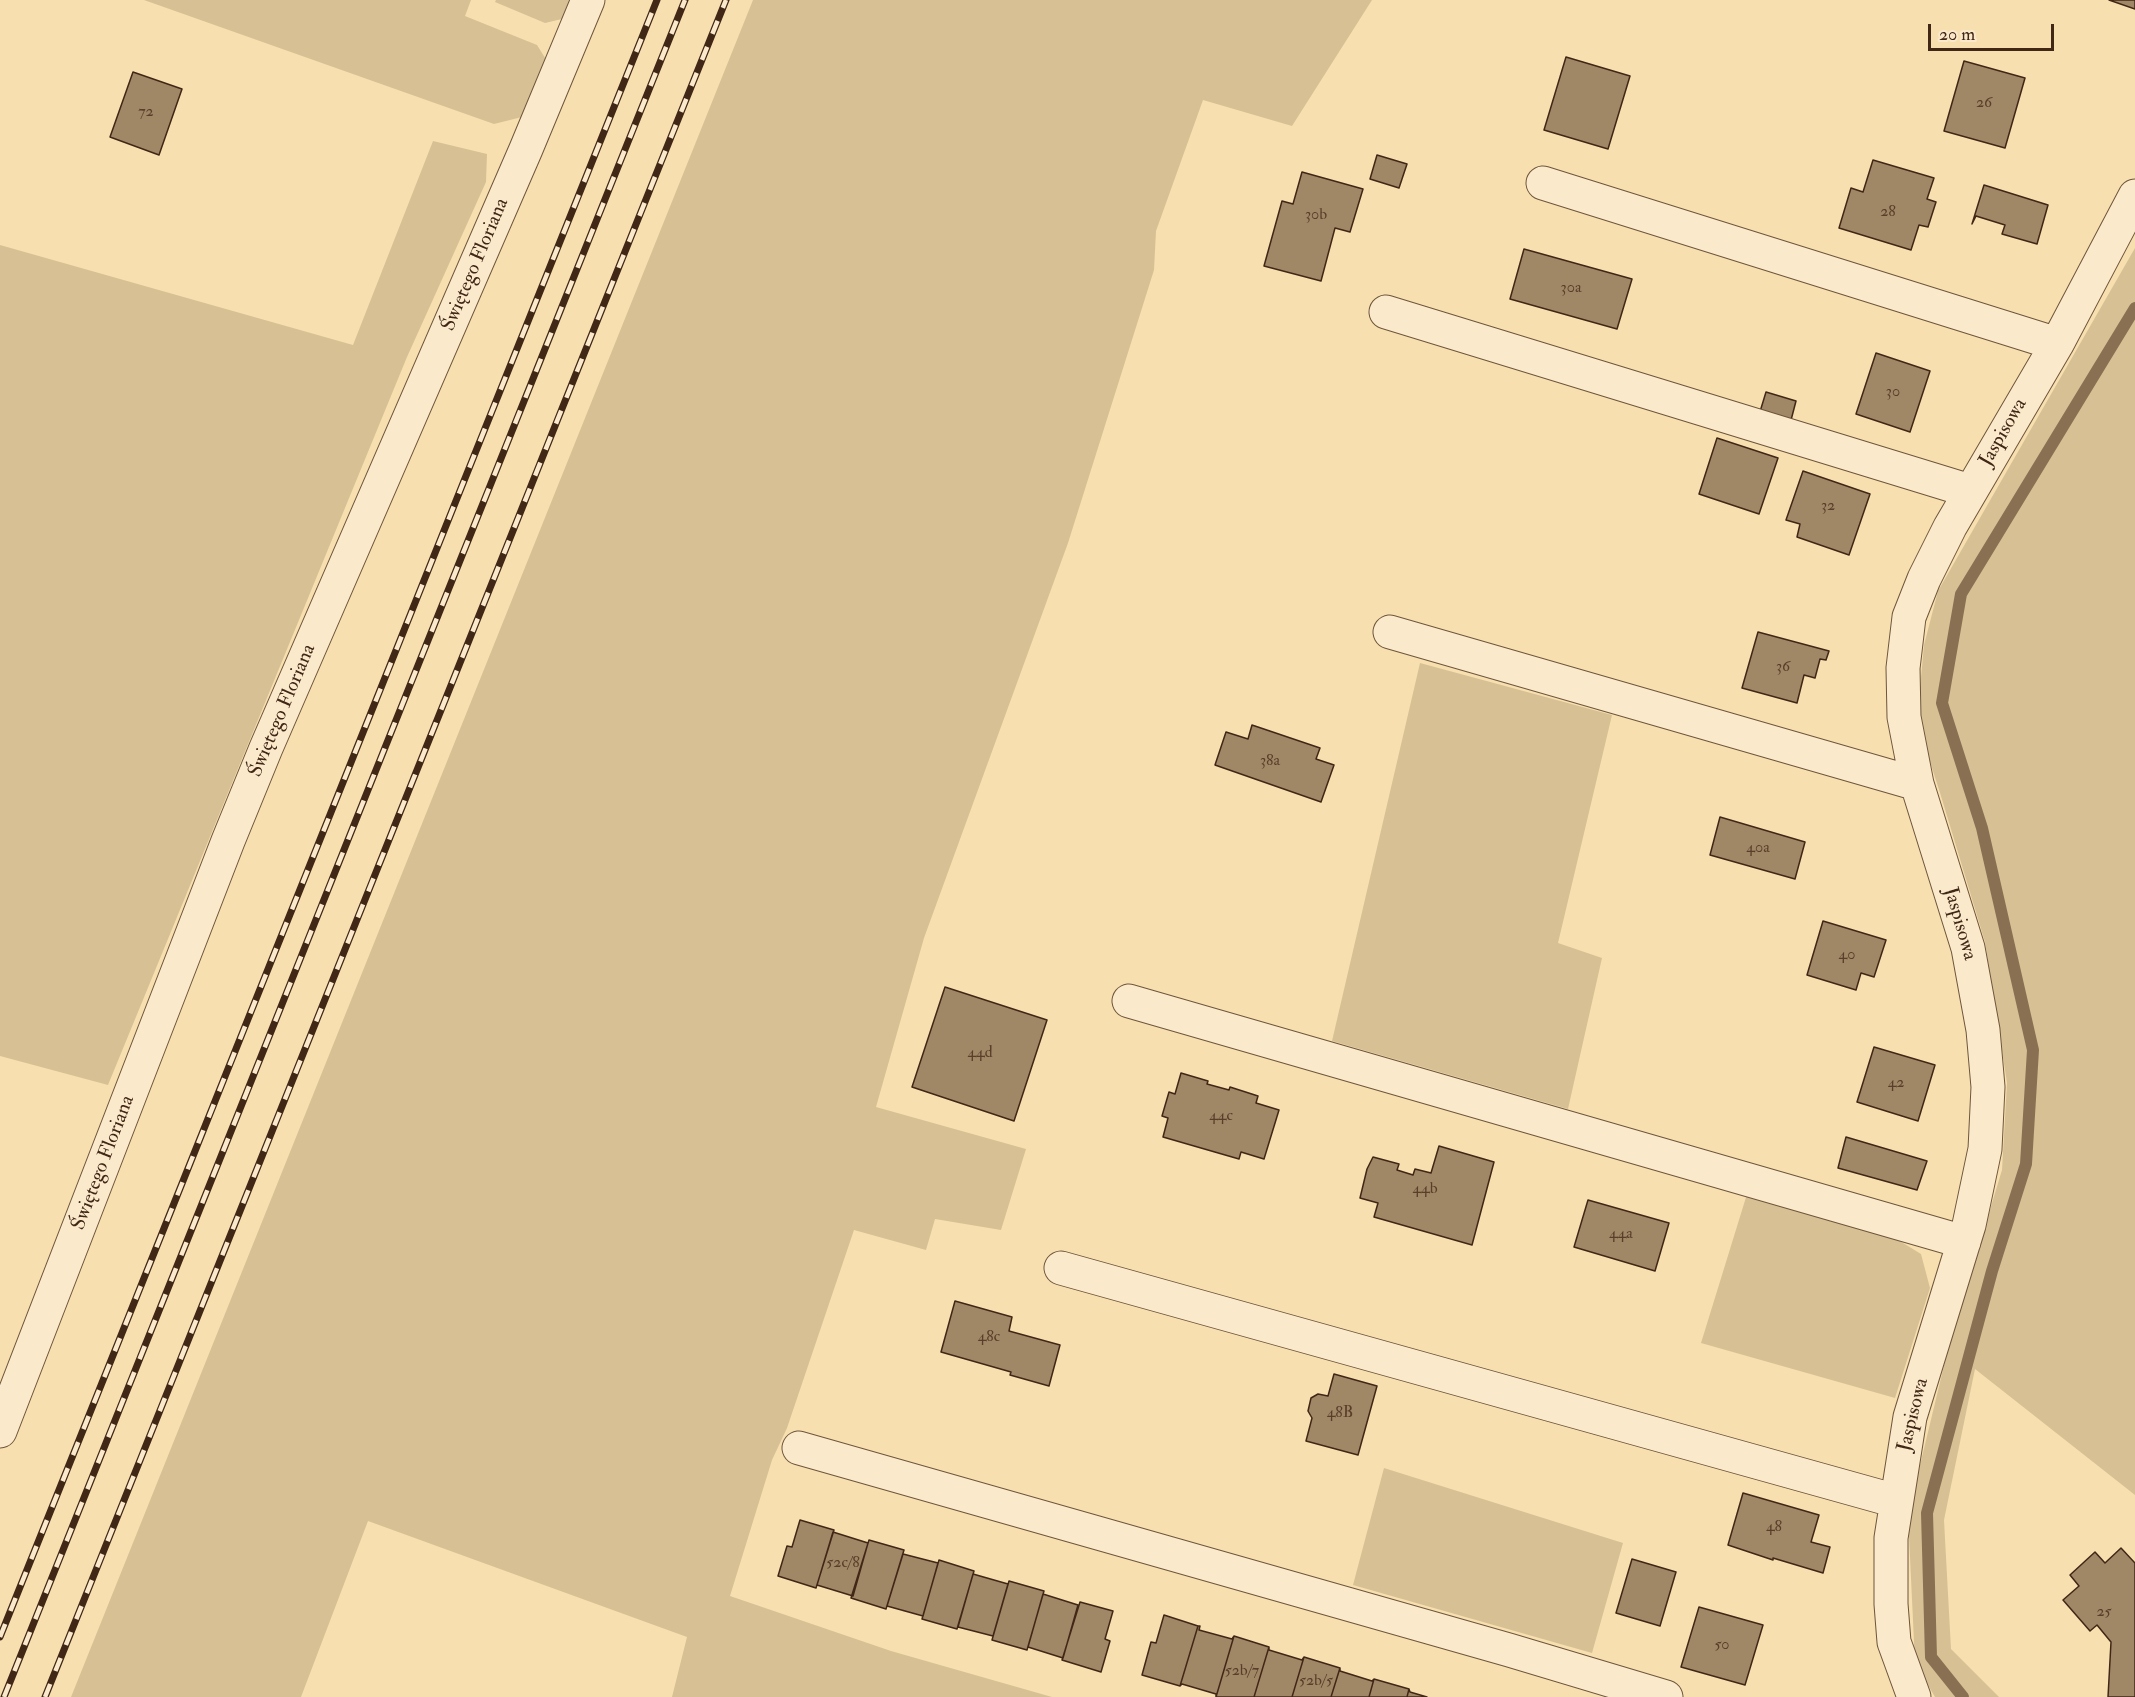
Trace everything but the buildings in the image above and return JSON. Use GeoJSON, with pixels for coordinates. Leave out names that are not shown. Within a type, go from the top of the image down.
{"type":"FeatureCollection","features":[{"type":"Feature","properties":{"kind":"street","name":"Świętego Floriana"},"geometry":{"type":"LineString","coordinates":[[0,1431],[228,841],[522,160],[588,0]]}},
{"type":"Feature","properties":{"kind":"street"},"geometry":{"type":"LineString","coordinates":[[1543,183],[2057,344]]}},
{"type":"Feature","properties":{"kind":"street","name":"Jaspisowa"},"geometry":{"type":"LineString","coordinates":[[1913,1696],[1894,1642],[1891,1604],[1891,1538],[1910,1417],[1969,1225],[1985,1149],[1988,1087],[1983,1030],[1968,948],[1917,784],[1904,717],[1903,668],[1910,617],[1924,579],[1970,491],[2057,344],[2135,196]]}},
{"type":"Feature","properties":{"kind":"street"},"geometry":{"type":"LineString","coordinates":[[1386,312],[1970,491]]}},
{"type":"Feature","properties":{"kind":"street"},"geometry":{"type":"LineString","coordinates":[[1390,632],[1917,784]]}},
{"type":"Feature","properties":{"kind":"street"},"geometry":{"type":"LineString","coordinates":[[1129,1001],[1964,1242]]}},
{"type":"Feature","properties":{"kind":"street"},"geometry":{"type":"LineString","coordinates":[[1061,1268],[1896,1501]]}},
{"type":"Feature","properties":{"kind":"street"},"geometry":{"type":"LineString","coordinates":[[799,1448],[1666,1697]]}},
{"type":"Feature","properties":{"kind":"shaded area"},"geometry":{"type":"Polygon","coordinates":[[[144,0],[471,0],[465,16],[537,45],[547,61],[526,116],[494,124],[144,0]]]}},
{"type":"Feature","properties":{"kind":"shaded area"},"geometry":{"type":"Polygon","coordinates":[[[496,0],[572,0],[566,18],[545,23],[495,2],[496,0]]]}},
{"type":"Feature","properties":{"kind":"shaded area"},"geometry":{"type":"Polygon","coordinates":[[[753,0],[1372,0],[1292,126],[1203,100],[1156,231],[1154,270],[1068,543],[924,938],[876,1107],[1026,1149],[1001,1230],[935,1219],[926,1250],[854,1230],[787,1428],[772,1460],[730,1596],[891,1651],[1052,1697],[672,1697],[687,1637],[368,1521],[301,1697],[71,1697],[753,0]]]}},
{"type":"Feature","properties":{"kind":"shaded area"},"geometry":{"type":"Polygon","coordinates":[[[433,141],[487,154],[486,182],[407,357],[108,1085],[0,1056],[0,245],[353,345],[433,141]]]}},
{"type":"Feature","properties":{"kind":"shaded area"},"geometry":{"type":"Polygon","coordinates":[[[2135,248],[2135,1495],[1975,1369],[1944,1520],[1951,1649],[1999,1697],[1935,1697],[1915,1663],[1908,1515],[1948,1349],[2002,1170],[2007,1083],[1985,942],[1917,721],[1924,645],[1938,591],[2135,248]]]}},
{"type":"Feature","properties":{"kind":"shaded area"},"geometry":{"type":"Polygon","coordinates":[[[1420,663],[1612,715],[1558,943],[1602,958],[1568,1109],[1332,1041],[1420,663]]]}},
{"type":"Feature","properties":{"kind":"shaded area"},"geometry":{"type":"Polygon","coordinates":[[[1747,1194],[1885,1232],[1921,1254],[1930,1288],[1895,1398],[1701,1343],[1747,1194]]]}},
{"type":"Feature","properties":{"kind":"shaded area"},"geometry":{"type":"Polygon","coordinates":[[[1384,1468],[1623,1543],[1592,1653],[1353,1585],[1384,1468]]]}},
{"type":"Feature","properties":{"kind":"waterway"},"geometry":{"type":"LineString","coordinates":[[1963,1697],[1931,1657],[1927,1513],[1992,1271],[2026,1164],[2033,1050],[1982,828],[1942,703],[1961,594],[2135,308]]}},
{"type":"Feature","properties":{"kind":"railway"},"geometry":{"type":"LineString","coordinates":[[0,1637],[657,0]]}},
{"type":"Feature","properties":{"kind":"railway"},"geometry":{"type":"LineString","coordinates":[[4,1697],[685,0]]}},
{"type":"Feature","properties":{"kind":"railway"},"geometry":{"type":"LineString","coordinates":[[45,1697],[726,0]]}}]}
